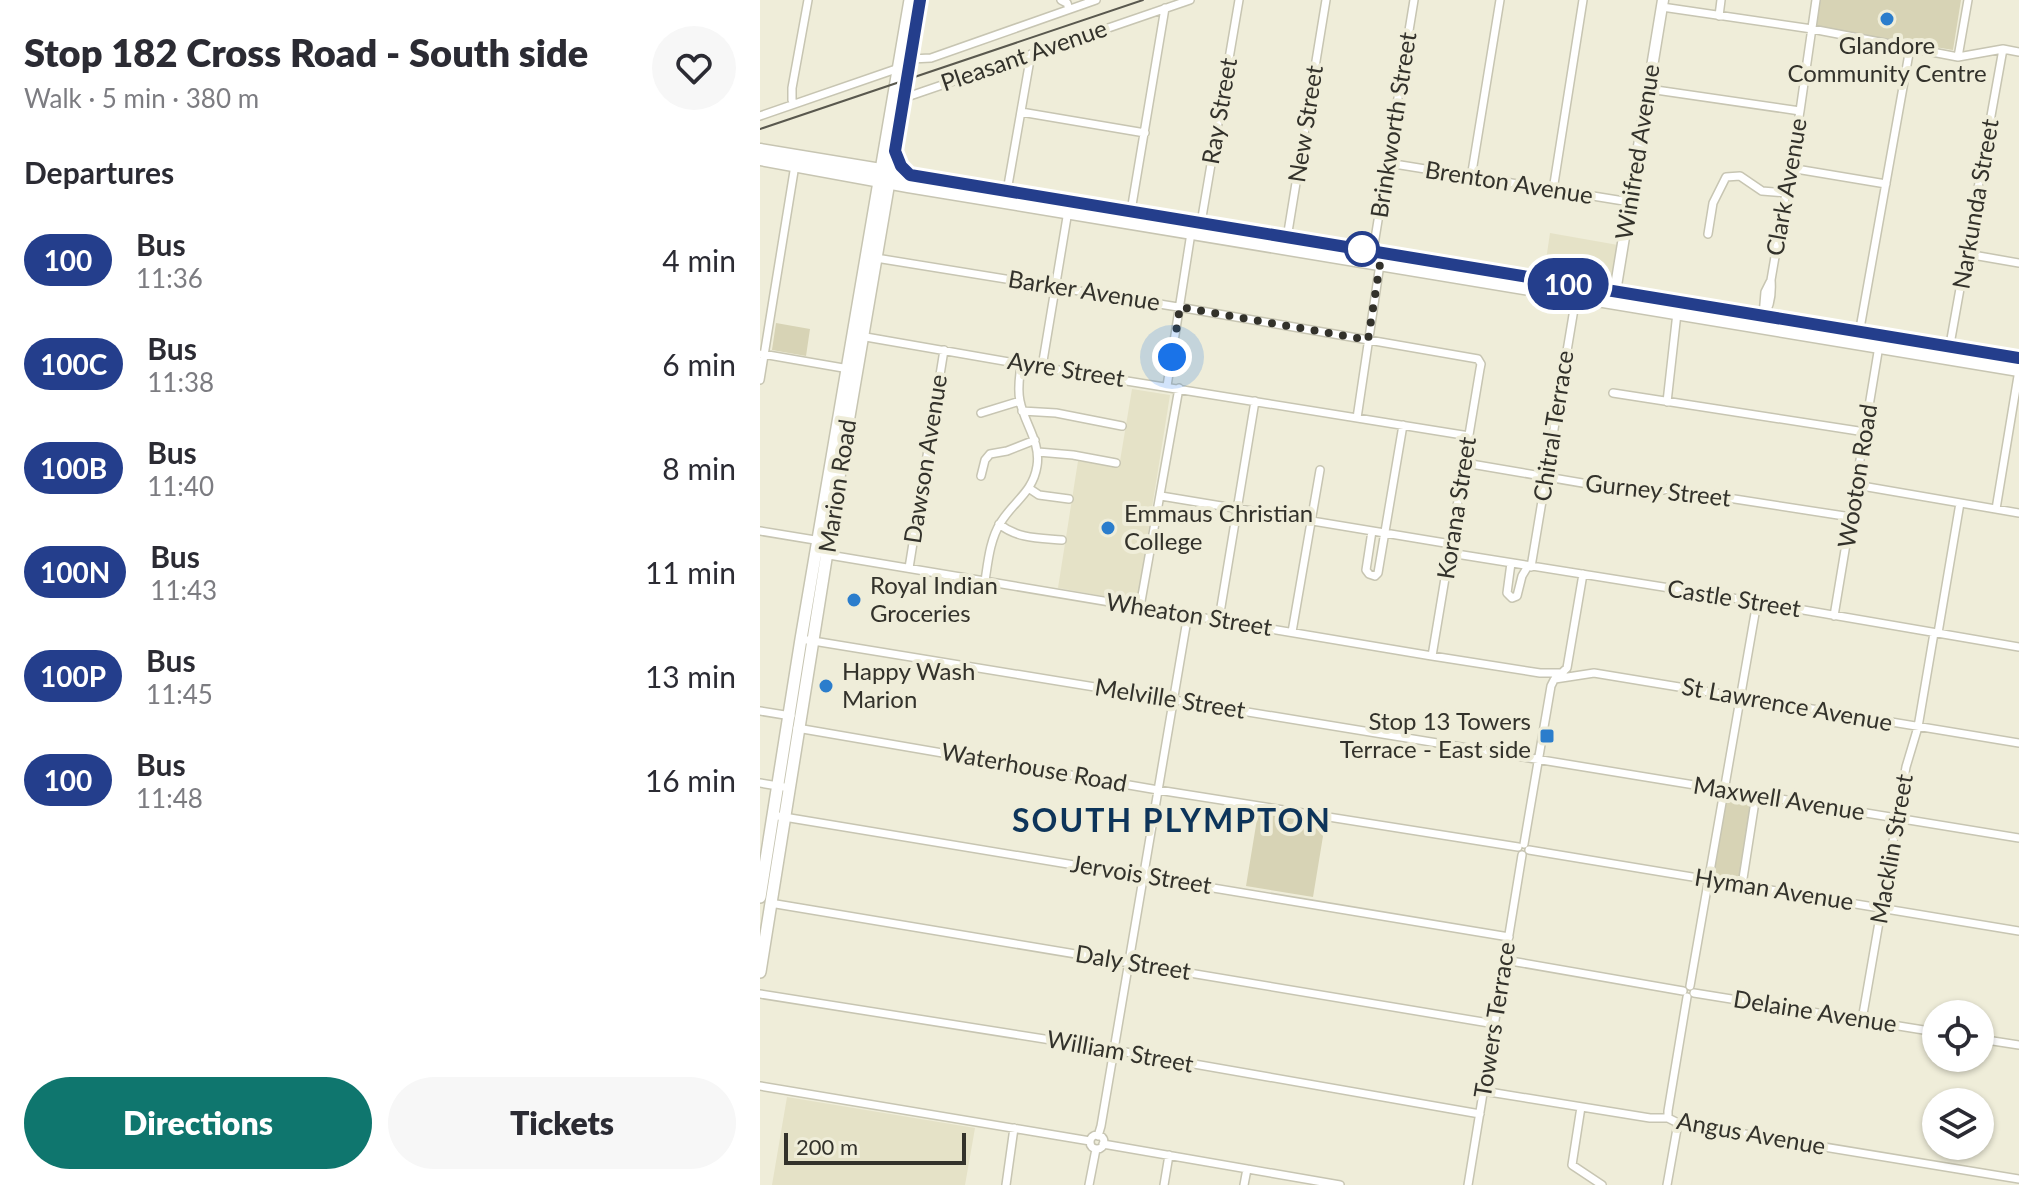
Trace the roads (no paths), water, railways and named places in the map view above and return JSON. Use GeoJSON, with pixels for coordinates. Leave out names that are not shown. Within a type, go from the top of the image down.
{"type":"FeatureCollection","features":[{"type":"Feature","properties":{"kind":"highway"},"geometry":{"type":"LineString","coordinates":[[760,150],[796,160],[909,181],[1130,216],[1201,223],[1380,264],[1432,267]]}},
{"type":"Feature","properties":{"kind":"highway"},"geometry":{"type":"LineString","coordinates":[[760,159],[796,160]]}},
{"type":"Feature","properties":{"kind":"highway"},"geometry":{"type":"LineString","coordinates":[[1130,216],[1191,233],[1373,251],[1432,267],[1949,353],[2019,370]]}},
{"type":"Feature","properties":{"kind":"highway"},"geometry":{"type":"LineString","coordinates":[[1614,298],[1677,313],[1763,322]]}},
{"type":"Feature","properties":{"kind":"highway"},"geometry":{"type":"LineString","coordinates":[[1949,353],[2019,358]]}},
{"type":"Feature","properties":{"kind":"main road","name":"Marion Road"},"geometry":{"type":"LineString","coordinates":[[760,972],[772,815],[794,722],[808,640],[889,152],[910,0]]}},
{"type":"Feature","properties":{"kind":"main road","name":"Marion Road"},"geometry":{"type":"LineString","coordinates":[[889,152],[904,98],[920,0]]}},
{"type":"Feature","properties":{"kind":"main road"},"geometry":{"type":"LineString","coordinates":[[889,152],[909,181],[881,199],[862,173],[889,152]]}},
{"type":"Feature","properties":{"kind":"main road","name":"Marion Road"},"geometry":{"type":"LineString","coordinates":[[858,335],[876,258],[881,199]]}},
{"type":"Feature","properties":{"kind":"main road","name":"Marion Road"},"geometry":{"type":"LineString","coordinates":[[765,900],[790,788],[794,722]]}},
{"type":"Feature","properties":{"kind":"street"},"geometry":{"type":"LineString","coordinates":[[794,104],[792,88],[808,0]]}},
{"type":"Feature","properties":{"kind":"street"},"geometry":{"type":"LineString","coordinates":[[1061,0],[1067,3],[1069,9]]}},
{"type":"Feature","properties":{"kind":"street"},"geometry":{"type":"LineString","coordinates":[[911,59],[931,58],[1096,0]]}},
{"type":"Feature","properties":{"kind":"street","name":"Pleasant Avenue"},"geometry":{"type":"LineString","coordinates":[[904,98],[1190,0]]}},
{"type":"Feature","properties":{"kind":"street","name":"Ray Street"},"geometry":{"type":"LineString","coordinates":[[1201,223],[1239,0]]}},
{"type":"Feature","properties":{"kind":"street","name":"New Street"},"geometry":{"type":"LineString","coordinates":[[1286,242],[1326,0]]}},
{"type":"Feature","properties":{"kind":"street","name":"Brinkworth Street"},"geometry":{"type":"LineString","coordinates":[[1373,251],[1414,0]]}},
{"type":"Feature","properties":{"kind":"street"},"geometry":{"type":"LineString","coordinates":[[1471,178],[1500,0]]}},
{"type":"Feature","properties":{"kind":"street"},"geometry":{"type":"LineString","coordinates":[[1553,190],[1583,0]]}},
{"type":"Feature","properties":{"kind":"street"},"geometry":{"type":"LineString","coordinates":[[1719,16],[1721,0]]}},
{"type":"Feature","properties":{"kind":"street","name":"Clark Avenue"},"geometry":{"type":"LineString","coordinates":[[1763,322],[1765,292],[1771,280],[1816,0]]}},
{"type":"Feature","properties":{"kind":"street"},"geometry":{"type":"LineString","coordinates":[[1958,57],[1968,0]]}},
{"type":"Feature","properties":{"kind":"street"},"geometry":{"type":"LineString","coordinates":[[1663,3],[1719,16],[1812,29],[1958,57],[2003,49],[2019,52]]}},
{"type":"Feature","properties":{"kind":"street","name":"Winifred Avenue"},"geometry":{"type":"LineString","coordinates":[[1614,298],[1663,3]]}},
{"type":"Feature","properties":{"kind":"street"},"geometry":{"type":"LineString","coordinates":[[1130,216],[1165,8]]}},
{"type":"Feature","properties":{"kind":"street"},"geometry":{"type":"LineString","coordinates":[[1859,338],[1910,48]]}},
{"type":"Feature","properties":{"kind":"street","name":"Narkunda Street"},"geometry":{"type":"LineString","coordinates":[[1949,353],[2003,49]]}},
{"type":"Feature","properties":{"kind":"street"},"geometry":{"type":"LineString","coordinates":[[1006,196],[1031,54]]}},
{"type":"Feature","properties":{"kind":"street"},"geometry":{"type":"LineString","coordinates":[[760,116],[899,68]]}},
{"type":"Feature","properties":{"kind":"street"},"geometry":{"type":"LineString","coordinates":[[1649,89],[1800,111]]}},
{"type":"Feature","properties":{"kind":"street"},"geometry":{"type":"LineString","coordinates":[[1021,112],[1145,133]]}},
{"type":"Feature","properties":{"kind":"street"},"geometry":{"type":"LineString","coordinates":[[760,380],[796,160]]}},
{"type":"Feature","properties":{"kind":"street","name":"Brenton Avenue"},"geometry":{"type":"LineString","coordinates":[[1388,163],[1630,202]]}},
{"type":"Feature","properties":{"kind":"street"},"geometry":{"type":"LineString","coordinates":[[1790,168],[1886,184]]}},
{"type":"Feature","properties":{"kind":"street"},"geometry":{"type":"LineString","coordinates":[[1708,234],[1713,203],[1726,177],[1740,176],[1762,191],[1786,193]]}},
{"type":"Feature","properties":{"kind":"street"},"geometry":{"type":"LineString","coordinates":[[1042,367],[1069,206]]}},
{"type":"Feature","properties":{"kind":"street"},"geometry":{"type":"LineString","coordinates":[[1167,386],[1191,233]]}},
{"type":"Feature","properties":{"kind":"street"},"geometry":{"type":"LineString","coordinates":[[1967,254],[2019,263]]}},
{"type":"Feature","properties":{"kind":"street","name":"Barker Avenue"},"geometry":{"type":"LineString","coordinates":[[876,258],[1180,307],[1473,357],[1480,361]]}},
{"type":"Feature","properties":{"kind":"street"},"geometry":{"type":"LineString","coordinates":[[1357,418],[1380,264]]}},
{"type":"Feature","properties":{"kind":"street","name":"Chitral Terrace"},"geometry":{"type":"LineString","coordinates":[[1530,566],[1576,291]]}},
{"type":"Feature","properties":{"kind":"street"},"geometry":{"type":"LineString","coordinates":[[1667,402],[1677,313]]}},
{"type":"Feature","properties":{"kind":"street","name":"Ayre Street"},"geometry":{"type":"LineString","coordinates":[[858,335],[1469,436]]}},
{"type":"Feature","properties":{"kind":"street","name":"Wooton Road"},"geometry":{"type":"LineString","coordinates":[[1834,616],[1880,342]]}},
{"type":"Feature","properties":{"kind":"street","name":"Dawson Avenue"},"geometry":{"type":"LineString","coordinates":[[909,568],[944,350]]}},
{"type":"Feature","properties":{"kind":"street"},"geometry":{"type":"LineString","coordinates":[[762,354],[852,369]]}},
{"type":"Feature","properties":{"kind":"street","name":"Korana Street"},"geometry":{"type":"LineString","coordinates":[[1432,656],[1480,361]]}},
{"type":"Feature","properties":{"kind":"street"},"geometry":{"type":"LineString","coordinates":[[985,581],[991,546],[999,524],[1030,489],[1038,462],[1035,440],[1020,401],[1021,364]]}},
{"type":"Feature","properties":{"kind":"street"},"geometry":{"type":"LineString","coordinates":[[1996,509],[2019,370]]}},
{"type":"Feature","properties":{"kind":"street"},"geometry":{"type":"LineString","coordinates":[[1140,607],[1179,388]]}},
{"type":"Feature","properties":{"kind":"street"},"geometry":{"type":"LineString","coordinates":[[1613,393],[1865,432]]}},
{"type":"Feature","properties":{"kind":"street"},"geometry":{"type":"LineString","coordinates":[[981,413],[1020,401]]}},
{"type":"Feature","properties":{"kind":"street"},"geometry":{"type":"LineString","coordinates":[[1219,619],[1255,401]]}},
{"type":"Feature","properties":{"kind":"street"},"geometry":{"type":"LineString","coordinates":[[1022,411],[1056,413],[1122,426]]}},
{"type":"Feature","properties":{"kind":"street"},"geometry":{"type":"LineString","coordinates":[[1372,531],[1366,570],[1375,576],[1378,573],[1403,425]]}},
{"type":"Feature","properties":{"kind":"street"},"geometry":{"type":"LineString","coordinates":[[981,476],[990,454],[1035,440]]}},
{"type":"Feature","properties":{"kind":"street"},"geometry":{"type":"LineString","coordinates":[[1038,452],[1116,463]]}},
{"type":"Feature","properties":{"kind":"street","name":"Gurney Street"},"geometry":{"type":"LineString","coordinates":[[1465,463],[1641,493],[1670,489],[1851,517]]}},
{"type":"Feature","properties":{"kind":"street"},"geometry":{"type":"LineString","coordinates":[[1292,632],[1320,470]]}},
{"type":"Feature","properties":{"kind":"street"},"geometry":{"type":"LineString","coordinates":[[1856,485],[2019,513]]}},
{"type":"Feature","properties":{"kind":"street"},"geometry":{"type":"LineString","coordinates":[[1030,489],[1039,495],[1069,499]]}},
{"type":"Feature","properties":{"kind":"street"},"geometry":{"type":"LineString","coordinates":[[1161,496],[1451,544]]}},
{"type":"Feature","properties":{"kind":"street","name":"Macklin Street"},"geometry":{"type":"LineString","coordinates":[[1862,1020],[1906,767],[1918,727],[1960,503]]}},
{"type":"Feature","properties":{"kind":"street"},"geometry":{"type":"LineString","coordinates":[[999,524],[1024,537],[1062,540]]}},
{"type":"Feature","properties":{"kind":"street","name":"Wheaton Street"},"geometry":{"type":"LineString","coordinates":[[760,531],[909,568],[1432,656],[1540,673],[1563,673]]}},
{"type":"Feature","properties":{"kind":"street","name":"Castle Street"},"geometry":{"type":"LineString","coordinates":[[1450,553],[2019,647]]}},
{"type":"Feature","properties":{"kind":"street"},"geometry":{"type":"LineString","coordinates":[[1511,563],[1507,593],[1512,598],[1517,596],[1522,576],[1530,566]]}},
{"type":"Feature","properties":{"kind":"street"},"geometry":{"type":"LineString","coordinates":[[1555,679],[1567,668],[1583,574]]}},
{"type":"Feature","properties":{"kind":"street"},"geometry":{"type":"LineString","coordinates":[[1668,1118],[1757,602]]}},
{"type":"Feature","properties":{"kind":"street"},"geometry":{"type":"LineString","coordinates":[[1089,1185],[1096,1149],[1091,1146],[1097,1140],[1101,1126],[1188,614]]}},
{"type":"Feature","properties":{"kind":"street","name":"Melville Street"},"geometry":{"type":"LineString","coordinates":[[808,640],[1538,760]]}},
{"type":"Feature","properties":{"kind":"street","name":"St Lawrence Avenue"},"geometry":{"type":"LineString","coordinates":[[1555,679],[1594,673],[2019,743]]}},
{"type":"Feature","properties":{"kind":"street","name":"Towers Terrace"},"geometry":{"type":"LineString","coordinates":[[1468,1185],[1538,760],[1551,686],[1555,679]]}},
{"type":"Feature","properties":{"kind":"street","name":"Waterhouse Road"},"geometry":{"type":"LineString","coordinates":[[760,711],[794,722],[1158,790],[1524,849]]}},
{"type":"Feature","properties":{"kind":"street","name":"Maxwell Avenue"},"geometry":{"type":"LineString","coordinates":[[1538,760],[2019,838]]}},
{"type":"Feature","properties":{"kind":"street"},"geometry":{"type":"LineString","coordinates":[[760,783],[790,788]]}},
{"type":"Feature","properties":{"kind":"street"},"geometry":{"type":"LineString","coordinates":[[1742,885],[1756,795]]}},
{"type":"Feature","properties":{"kind":"street","name":"Jervois Street"},"geometry":{"type":"LineString","coordinates":[[772,815],[1509,937]]}},
{"type":"Feature","properties":{"kind":"street","name":"Hyman Avenue"},"geometry":{"type":"LineString","coordinates":[[1524,849],[2019,931]]}},
{"type":"Feature","properties":{"kind":"street","name":"Daly Street"},"geometry":{"type":"LineString","coordinates":[[765,900],[1495,1024]]}},
{"type":"Feature","properties":{"kind":"street","name":"Delaine Avenue"},"geometry":{"type":"LineString","coordinates":[[1505,960],[1922,1030]]}},
{"type":"Feature","properties":{"kind":"street","name":"William Street"},"geometry":{"type":"LineString","coordinates":[[760,994],[1114,1050],[1480,1114]]}},
{"type":"Feature","properties":{"kind":"street"},"geometry":{"type":"LineString","coordinates":[[1994,1041],[2019,1045]]}},
{"type":"Feature","properties":{"kind":"street"},"geometry":{"type":"LineString","coordinates":[[760,1086],[1097,1140],[1340,1185]]}},
{"type":"Feature","properties":{"kind":"street","name":"Angus Avenue"},"geometry":{"type":"LineString","coordinates":[[1483,1091],[1650,1118],[1668,1118],[1678,1123],[2019,1179]]}},
{"type":"Feature","properties":{"kind":"street"},"geometry":{"type":"LineString","coordinates":[[1581,1107],[1572,1165],[1602,1185]]}},
{"type":"Feature","properties":{"kind":"street"},"geometry":{"type":"LineString","coordinates":[[1667,1185],[1678,1123]]}},
{"type":"Feature","properties":{"kind":"street"},"geometry":{"type":"LineString","coordinates":[[1006,1185],[1014,1128]]}},
{"type":"Feature","properties":{"kind":"street"},"geometry":{"type":"LineString","coordinates":[[1164,1185],[1169,1155]]}},
{"type":"Feature","properties":{"kind":"street"},"geometry":{"type":"LineString","coordinates":[[1244,1185],[1247,1169]]}},
{"type":"Feature","properties":{"kind":"tram line"},"geometry":{"type":"LineString","coordinates":[[760,129],[1143,0]]}},
{"type":"Feature","properties":{"kind":"place","name":"Glandore Community Centre"},"geometry":{"type":"Point","coordinates":[1887,19]}},
{"type":"Feature","properties":{"kind":"place","name":"Emmaus Christian College"},"geometry":{"type":"Point","coordinates":[1108,528]}},
{"type":"Feature","properties":{"kind":"place","name":"Royal Indian Groceries"},"geometry":{"type":"Point","coordinates":[854,600]}},
{"type":"Feature","properties":{"kind":"place","name":"Happy Wash Marion"},"geometry":{"type":"Point","coordinates":[826,686]}},
{"type":"Feature","properties":{"kind":"place","name":"Stop 13 Towers Terrace - East side"},"geometry":{"type":"Point","coordinates":[1547,736]}},
{"type":"Feature","properties":{"kind":"district","name":"SOUTH PLYMPTON"},"geometry":{"type":"Point","coordinates":[1172,821]}}]}
